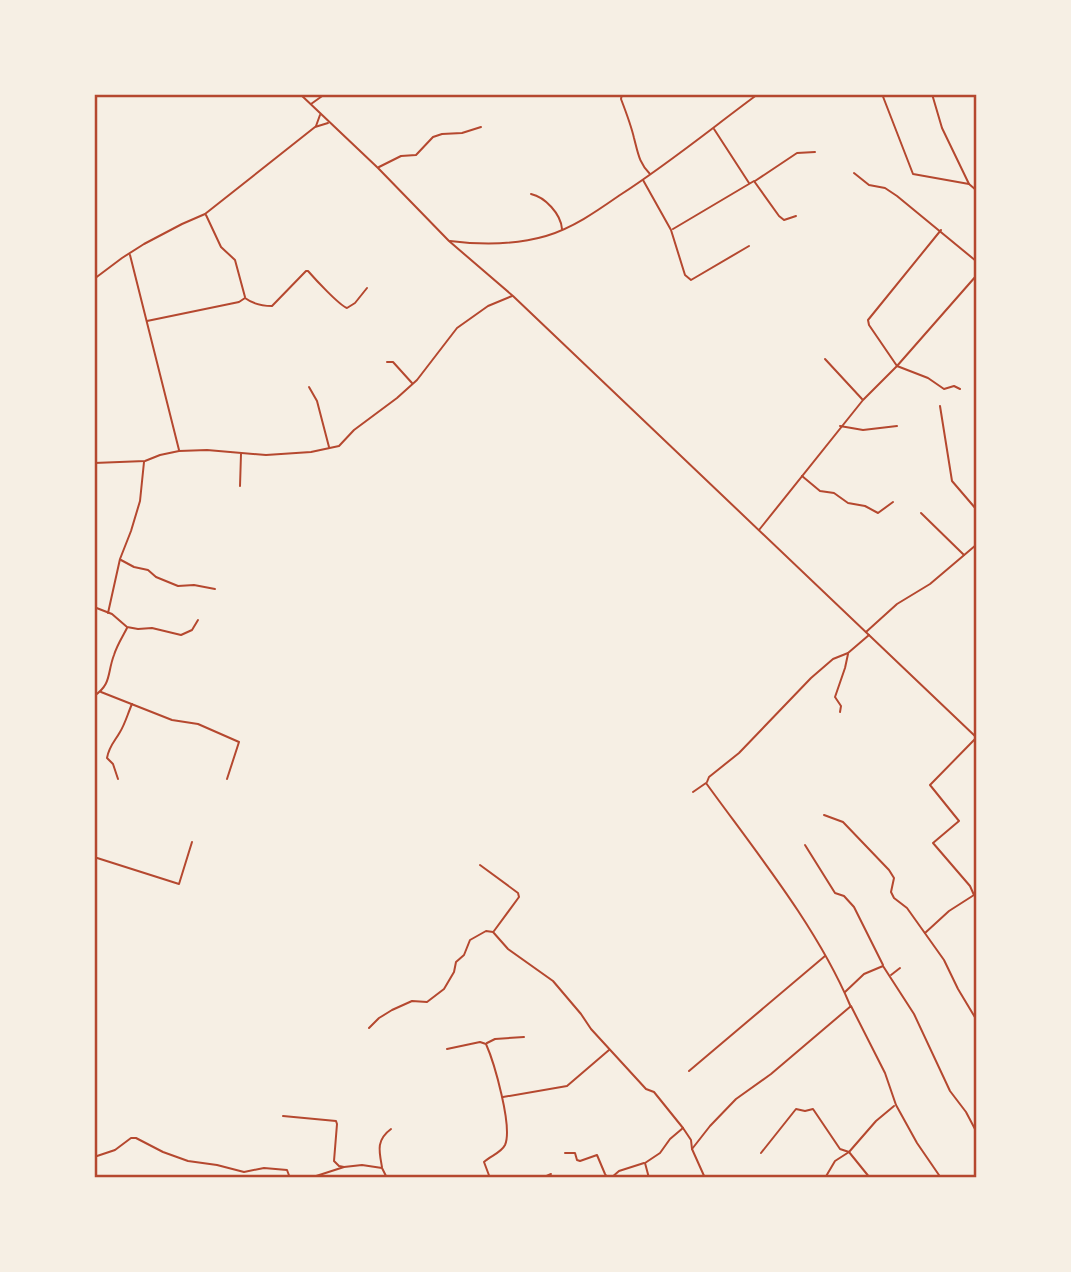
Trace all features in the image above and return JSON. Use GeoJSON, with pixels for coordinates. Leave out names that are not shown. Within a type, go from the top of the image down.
{"type":"FeatureCollection","features":[{"type":"Feature","properties":{"kind":"street"},"geometry":{"type":"LineString","coordinates":[[300,94],[378,168],[449,241],[513,296],[976,736],[930,785],[959,821],[933,843],[975,895],[949,912],[925,933]]}},
{"type":"Feature","properties":{"kind":"street"},"geometry":{"type":"LineString","coordinates":[[311,105],[325,94]]}},
{"type":"Feature","properties":{"kind":"street"},"geometry":{"type":"LineString","coordinates":[[622,94],[621,99],[638,157],[651,175]]}},
{"type":"Feature","properties":{"kind":"street"},"geometry":{"type":"LineString","coordinates":[[449,241],[471,244],[499,243],[544,237],[562,230],[651,175],[758,94]]}},
{"type":"Feature","properties":{"kind":"street"},"geometry":{"type":"LineString","coordinates":[[882,94],[913,174],[969,184]]}},
{"type":"Feature","properties":{"kind":"street"},"geometry":{"type":"LineString","coordinates":[[932,94],[942,128],[969,184],[976,190]]}},
{"type":"Feature","properties":{"kind":"street"},"geometry":{"type":"LineString","coordinates":[[315,127],[320,114]]}},
{"type":"Feature","properties":{"kind":"street"},"geometry":{"type":"LineString","coordinates":[[94,279],[130,253],[205,214],[315,127],[328,123]]}},
{"type":"Feature","properties":{"kind":"street"},"geometry":{"type":"LineString","coordinates":[[378,168],[401,156],[416,155],[433,137],[481,127]]}},
{"type":"Feature","properties":{"kind":"street"},"geometry":{"type":"LineString","coordinates":[[714,129],[749,184]]}},
{"type":"Feature","properties":{"kind":"street"},"geometry":{"type":"LineString","coordinates":[[671,230],[797,153],[815,152]]}},
{"type":"Feature","properties":{"kind":"street"},"geometry":{"type":"LineString","coordinates":[[854,173],[869,185],[885,188],[897,195],[976,261]]}},
{"type":"Feature","properties":{"kind":"street"},"geometry":{"type":"LineString","coordinates":[[643,180],[671,230],[685,275],[691,280],[749,246]]}},
{"type":"Feature","properties":{"kind":"street"},"geometry":{"type":"LineString","coordinates":[[754,181],[779,216],[784,220],[796,216]]}},
{"type":"Feature","properties":{"kind":"street"},"geometry":{"type":"LineString","coordinates":[[531,194],[538,195],[551,207],[562,223],[562,230]]}},
{"type":"Feature","properties":{"kind":"street"},"geometry":{"type":"LineString","coordinates":[[205,214],[221,247],[235,260],[245,298],[250,302],[272,306],[306,271],[347,308],[355,303],[367,288]]}},
{"type":"Feature","properties":{"kind":"street"},"geometry":{"type":"LineString","coordinates":[[941,230],[868,320],[897,366],[928,378],[944,390],[954,386],[960,389]]}},
{"type":"Feature","properties":{"kind":"street"},"geometry":{"type":"LineString","coordinates":[[130,253],[179,451]]}},
{"type":"Feature","properties":{"kind":"street"},"geometry":{"type":"LineString","coordinates":[[759,530],[840,426],[976,276]]}},
{"type":"Feature","properties":{"kind":"street"},"geometry":{"type":"LineString","coordinates":[[94,463],[145,461],[179,451],[207,450],[266,455],[339,446],[354,430],[412,384],[457,328],[488,306],[513,296]]}},
{"type":"Feature","properties":{"kind":"street"},"geometry":{"type":"LineString","coordinates":[[147,321],[239,302],[245,298]]}},
{"type":"Feature","properties":{"kind":"street"},"geometry":{"type":"LineString","coordinates":[[825,359],[863,400]]}},
{"type":"Feature","properties":{"kind":"street"},"geometry":{"type":"LineString","coordinates":[[387,362],[393,362],[412,384]]}},
{"type":"Feature","properties":{"kind":"street"},"geometry":{"type":"LineString","coordinates":[[309,387],[317,401],[329,448]]}},
{"type":"Feature","properties":{"kind":"street"},"geometry":{"type":"LineString","coordinates":[[940,406],[952,481],[976,509]]}},
{"type":"Feature","properties":{"kind":"street"},"geometry":{"type":"LineString","coordinates":[[840,426],[863,430],[897,426]]}},
{"type":"Feature","properties":{"kind":"street"},"geometry":{"type":"LineString","coordinates":[[240,486],[241,453]]}},
{"type":"Feature","properties":{"kind":"street"},"geometry":{"type":"LineString","coordinates":[[108,613],[120,559],[139,501],[145,461]]}},
{"type":"Feature","properties":{"kind":"street"},"geometry":{"type":"LineString","coordinates":[[801,475],[820,491],[834,493],[848,503],[865,506],[878,513],[893,502]]}},
{"type":"Feature","properties":{"kind":"street"},"geometry":{"type":"LineString","coordinates":[[921,513],[965,555]]}},
{"type":"Feature","properties":{"kind":"street"},"geometry":{"type":"LineString","coordinates":[[866,632],[897,604],[930,584],[976,545]]}},
{"type":"Feature","properties":{"kind":"street"},"geometry":{"type":"LineString","coordinates":[[120,559],[178,586],[215,589]]}},
{"type":"Feature","properties":{"kind":"street"},"geometry":{"type":"LineString","coordinates":[[94,607],[108,613],[127,627],[152,628],[181,635],[192,630],[198,620]]}},
{"type":"Feature","properties":{"kind":"street"},"geometry":{"type":"LineString","coordinates":[[94,696],[101,692],[108,682],[114,654],[127,627]]}},
{"type":"Feature","properties":{"kind":"street"},"geometry":{"type":"LineString","coordinates":[[693,792],[739,752],[811,678],[833,659],[848,653],[869,635]]}},
{"type":"Feature","properties":{"kind":"street"},"geometry":{"type":"LineString","coordinates":[[840,712],[841,706],[835,697],[848,653]]}},
{"type":"Feature","properties":{"kind":"street"},"geometry":{"type":"LineString","coordinates":[[101,692],[172,720],[198,724],[239,742],[227,779]]}},
{"type":"Feature","properties":{"kind":"street"},"geometry":{"type":"LineString","coordinates":[[118,779],[113,764],[107,758],[108,749],[122,730],[122,724],[133,703]]}},
{"type":"Feature","properties":{"kind":"street"},"geometry":{"type":"LineString","coordinates":[[706,783],[800,914],[826,955],[885,1073],[896,1105],[941,1178]]}},
{"type":"Feature","properties":{"kind":"street"},"geometry":{"type":"LineString","coordinates":[[824,814],[844,822],[889,870],[894,878],[891,892],[894,898],[907,908],[944,960],[976,1018]]}},
{"type":"Feature","properties":{"kind":"street"},"geometry":{"type":"LineString","coordinates":[[94,857],[179,884],[192,842]]}},
{"type":"Feature","properties":{"kind":"street"},"geometry":{"type":"LineString","coordinates":[[805,845],[835,893],[845,896],[854,907],[883,967],[914,1014],[950,1091],[976,1130]]}},
{"type":"Feature","properties":{"kind":"street"},"geometry":{"type":"LineString","coordinates":[[480,865],[518,893],[519,897],[493,932]]}},
{"type":"Feature","properties":{"kind":"street"},"geometry":{"type":"LineString","coordinates":[[369,1028],[392,1010],[412,1001],[427,1002],[444,989],[470,940],[486,930],[493,932],[508,949],[553,981],[591,1030],[646,1088],[654,1092],[691,1140],[692,1149],[705,1178]]}},
{"type":"Feature","properties":{"kind":"street"},"geometry":{"type":"LineString","coordinates":[[689,1072],[826,955]]}},
{"type":"Feature","properties":{"kind":"street"},"geometry":{"type":"LineString","coordinates":[[845,992],[864,974],[883,967]]}},
{"type":"Feature","properties":{"kind":"street"},"geometry":{"type":"LineString","coordinates":[[890,976],[900,968]]}},
{"type":"Feature","properties":{"kind":"street"},"geometry":{"type":"LineString","coordinates":[[692,1149],[736,1099],[771,1074],[851,1006]]}},
{"type":"Feature","properties":{"kind":"street"},"geometry":{"type":"LineString","coordinates":[[447,1049],[480,1042],[486,1044],[495,1039],[524,1037]]}},
{"type":"Feature","properties":{"kind":"street"},"geometry":{"type":"LineString","coordinates":[[486,1044],[502,1097],[507,1130],[506,1144],[484,1162],[490,1178]]}},
{"type":"Feature","properties":{"kind":"street"},"geometry":{"type":"LineString","coordinates":[[502,1097],[567,1086],[610,1049]]}},
{"type":"Feature","properties":{"kind":"street"},"geometry":{"type":"LineString","coordinates":[[825,1178],[835,1161],[849,1152],[876,1121],[896,1105]]}},
{"type":"Feature","properties":{"kind":"street"},"geometry":{"type":"LineString","coordinates":[[761,1153],[796,1109],[813,1109],[841,1149],[849,1152],[870,1178]]}},
{"type":"Feature","properties":{"kind":"street"},"geometry":{"type":"LineString","coordinates":[[284,1116],[336,1121],[334,1161],[345,1167]]}},
{"type":"Feature","properties":{"kind":"street"},"geometry":{"type":"LineString","coordinates":[[565,1153],[575,1153],[580,1161],[597,1155],[605,1174],[610,1178],[619,1171],[645,1163],[660,1153],[670,1139],[683,1128]]}},
{"type":"Feature","properties":{"kind":"street"},"geometry":{"type":"LineString","coordinates":[[387,1178],[382,1168],[379,1149],[383,1135],[391,1129]]}},
{"type":"Feature","properties":{"kind":"street"},"geometry":{"type":"LineString","coordinates":[[94,1157],[116,1150],[131,1138],[136,1138],[188,1161],[244,1172],[272,1168],[287,1170],[290,1178]]}},
{"type":"Feature","properties":{"kind":"street"},"geometry":{"type":"LineString","coordinates":[[645,1163],[649,1178]]}},
{"type":"Feature","properties":{"kind":"street"},"geometry":{"type":"LineString","coordinates":[[310,1178],[362,1164],[382,1168]]}},
{"type":"Feature","properties":{"kind":"street"},"geometry":{"type":"LineString","coordinates":[[542,1178],[551,1174]]}}]}
